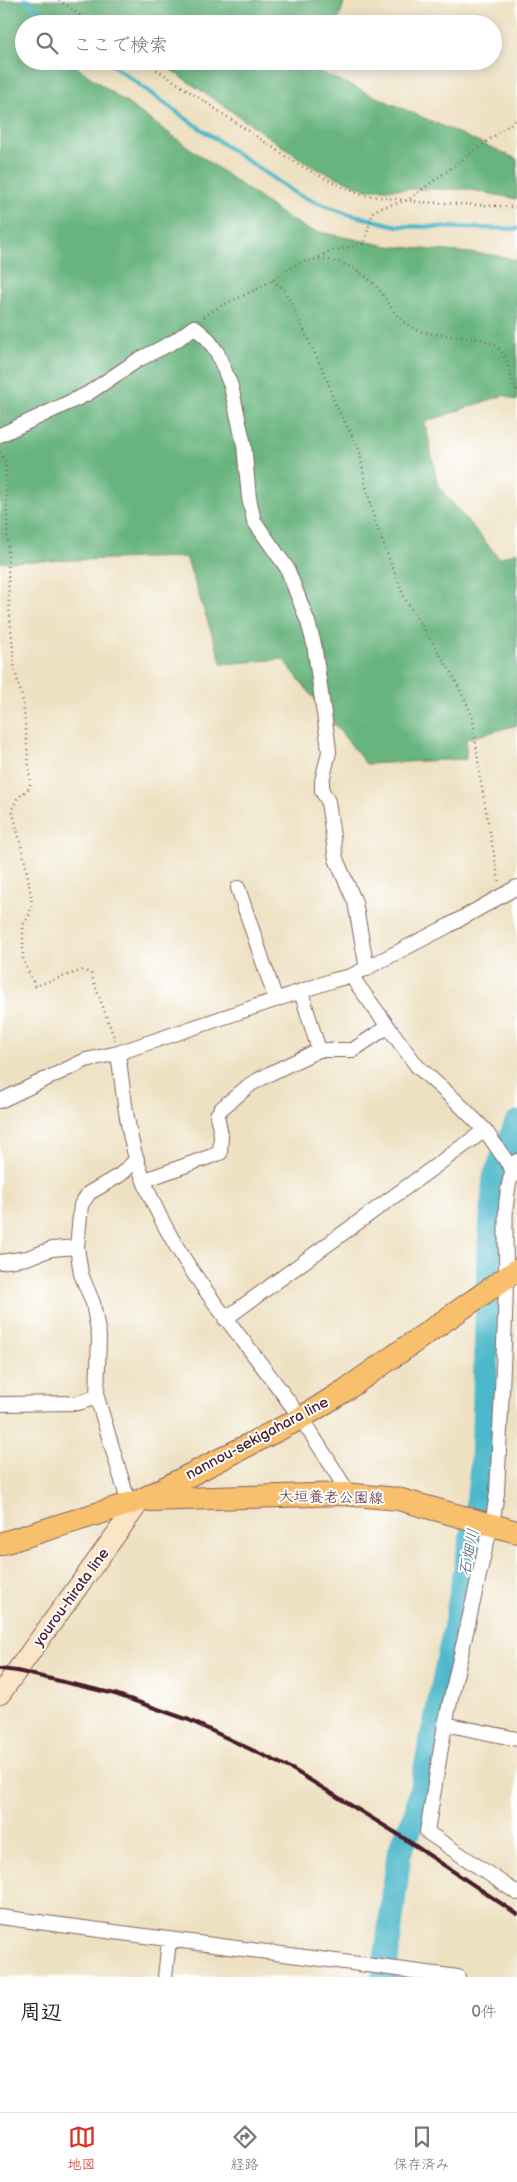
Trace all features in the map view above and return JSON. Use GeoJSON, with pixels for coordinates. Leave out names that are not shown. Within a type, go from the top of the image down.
{"type":"FeatureCollection","features":[{"type":"Feature","properties":{"kind":"main road","name":"nannou-sekigahara line"},"geometry":{"type":"LineString","coordinates":[[0,1544],[135,1502],[301,1418],[344,1391],[508,1276]]}},
{"type":"Feature","properties":{"kind":"main road","name":"大垣養老公園線"},"geometry":{"type":"LineString","coordinates":[[135,1502],[344,1494],[398,1498],[517,1532]]}},
{"type":"Feature","properties":{"kind":"main road","name":"yourou-hirata line"},"geometry":{"type":"LineString","coordinates":[[0,1694],[135,1502]]}},
{"type":"Feature","properties":{"kind":"street"},"geometry":{"type":"LineString","coordinates":[[0,435],[87,394],[138,360],[175,340],[194,327],[207,338],[217,352],[231,386],[244,445],[249,498],[254,521],[286,568],[308,622],[314,644],[329,752],[322,791],[328,801],[336,859],[355,902],[366,969]]}},
{"type":"Feature","properties":{"kind":"street"},"geometry":{"type":"LineString","coordinates":[[0,1101],[86,1060],[119,1053],[351,976],[502,897],[517,887]]}},
{"type":"Feature","properties":{"kind":"street"},"geometry":{"type":"LineString","coordinates":[[238,888],[276,1000]]}},
{"type":"Feature","properties":{"kind":"street"},"geometry":{"type":"LineString","coordinates":[[351,976],[417,1066],[456,1100],[485,1130],[514,1167],[506,1203],[508,1276],[497,1493],[483,1522],[486,1545],[446,1724],[427,1832],[517,1893]]}},
{"type":"Feature","properties":{"kind":"street"},"geometry":{"type":"LineString","coordinates":[[301,992],[318,1050]]}},
{"type":"Feature","properties":{"kind":"street"},"geometry":{"type":"LineString","coordinates":[[145,1180],[220,1153],[221,1135],[218,1115],[222,1108],[251,1084],[318,1050],[354,1050],[387,1027]]}},
{"type":"Feature","properties":{"kind":"street"},"geometry":{"type":"LineString","coordinates":[[119,1053],[128,1129],[136,1160],[161,1218],[178,1249],[225,1319],[301,1418],[344,1486],[344,1494]]}},
{"type":"Feature","properties":{"kind":"street"},"geometry":{"type":"LineString","coordinates":[[225,1319],[485,1130]]}},
{"type":"Feature","properties":{"kind":"street"},"geometry":{"type":"LineString","coordinates":[[135,1502],[97,1397],[99,1336],[93,1302],[81,1274],[77,1247],[81,1205],[89,1193],[120,1175],[136,1160]]}},
{"type":"Feature","properties":{"kind":"street"},"geometry":{"type":"LineString","coordinates":[[0,1262],[27,1258],[52,1249],[77,1247]]}},
{"type":"Feature","properties":{"kind":"street"},"geometry":{"type":"LineString","coordinates":[[0,1404],[78,1403],[97,1397]]}},
{"type":"Feature","properties":{"kind":"street"},"geometry":{"type":"LineString","coordinates":[[446,1724],[517,1739]]}},
{"type":"Feature","properties":{"kind":"street"},"geometry":{"type":"LineString","coordinates":[[0,1917],[373,1972],[458,1977]]}},
{"type":"Feature","properties":{"kind":"street"},"geometry":{"type":"LineString","coordinates":[[165,1977],[169,1941]]}},
{"type":"Feature","properties":{"kind":"path"},"geometry":{"type":"LineString","coordinates":[[60,0],[80,15]]}},
{"type":"Feature","properties":{"kind":"path"},"geometry":{"type":"LineString","coordinates":[[157,70],[299,165],[321,178],[362,195],[517,207]]}},
{"type":"Feature","properties":{"kind":"path"},"geometry":{"type":"LineString","coordinates":[[318,258],[328,252],[364,244],[373,212],[380,208],[408,200],[517,119]]}},
{"type":"Feature","properties":{"kind":"path"},"geometry":{"type":"LineString","coordinates":[[194,327],[206,315],[272,280],[290,268],[307,260],[318,258],[331,260],[359,271],[374,284],[394,314],[417,330],[473,338],[499,349],[506,360],[511,379],[517,391]]}},
{"type":"Feature","properties":{"kind":"path"},"geometry":{"type":"LineString","coordinates":[[272,280],[285,291],[327,379],[334,402],[360,451],[365,483],[375,522],[404,597],[452,674],[468,706],[502,897]]}},
{"type":"Feature","properties":{"kind":"path"},"geometry":{"type":"LineString","coordinates":[[0,452],[5,462],[6,472],[6,551],[13,652],[15,671],[23,701],[30,779],[30,787],[18,799],[12,809],[26,866],[32,903],[29,916],[23,925],[24,960],[35,986],[83,970],[91,974],[119,1053]]}},
{"type":"Feature","properties":{"kind":"green space"},"geometry":{"type":"Polygon","coordinates":[[[0,0],[345,0],[340,15],[15,15],[15,70],[81,70],[282,214],[309,230],[388,246],[493,255],[517,260],[517,401],[504,395],[425,422],[438,486],[499,558],[517,552],[517,725],[466,739],[466,759],[366,764],[283,659],[222,664],[186,557],[0,562],[0,0]]]}},
{"type":"Feature","properties":{"kind":"green space"},"geometry":{"type":"Polygon","coordinates":[[[171,70],[321,70],[320,72],[517,159],[517,199],[466,189],[364,189],[311,166],[171,70]]]}},
{"type":"Feature","properties":{"kind":"waterway"},"geometry":{"type":"LineString","coordinates":[[25,0],[44,15]]}},
{"type":"Feature","properties":{"kind":"waterway"},"geometry":{"type":"LineString","coordinates":[[119,70],[185,118],[298,195],[345,213],[397,226],[517,229]]}},
{"type":"Feature","properties":{"kind":"waterway","name":"石畑川"},"geometry":{"type":"LineString","coordinates":[[384,1977],[399,1854],[417,1810],[455,1629],[478,1502],[483,1458],[489,1257],[495,1177],[517,1123]]}},
{"type":"Feature","properties":{"kind":"railway"},"geometry":{"type":"LineString","coordinates":[[0,1669],[17,1671],[115,1694],[189,1720],[292,1769],[396,1833],[517,1914]]}}]}
